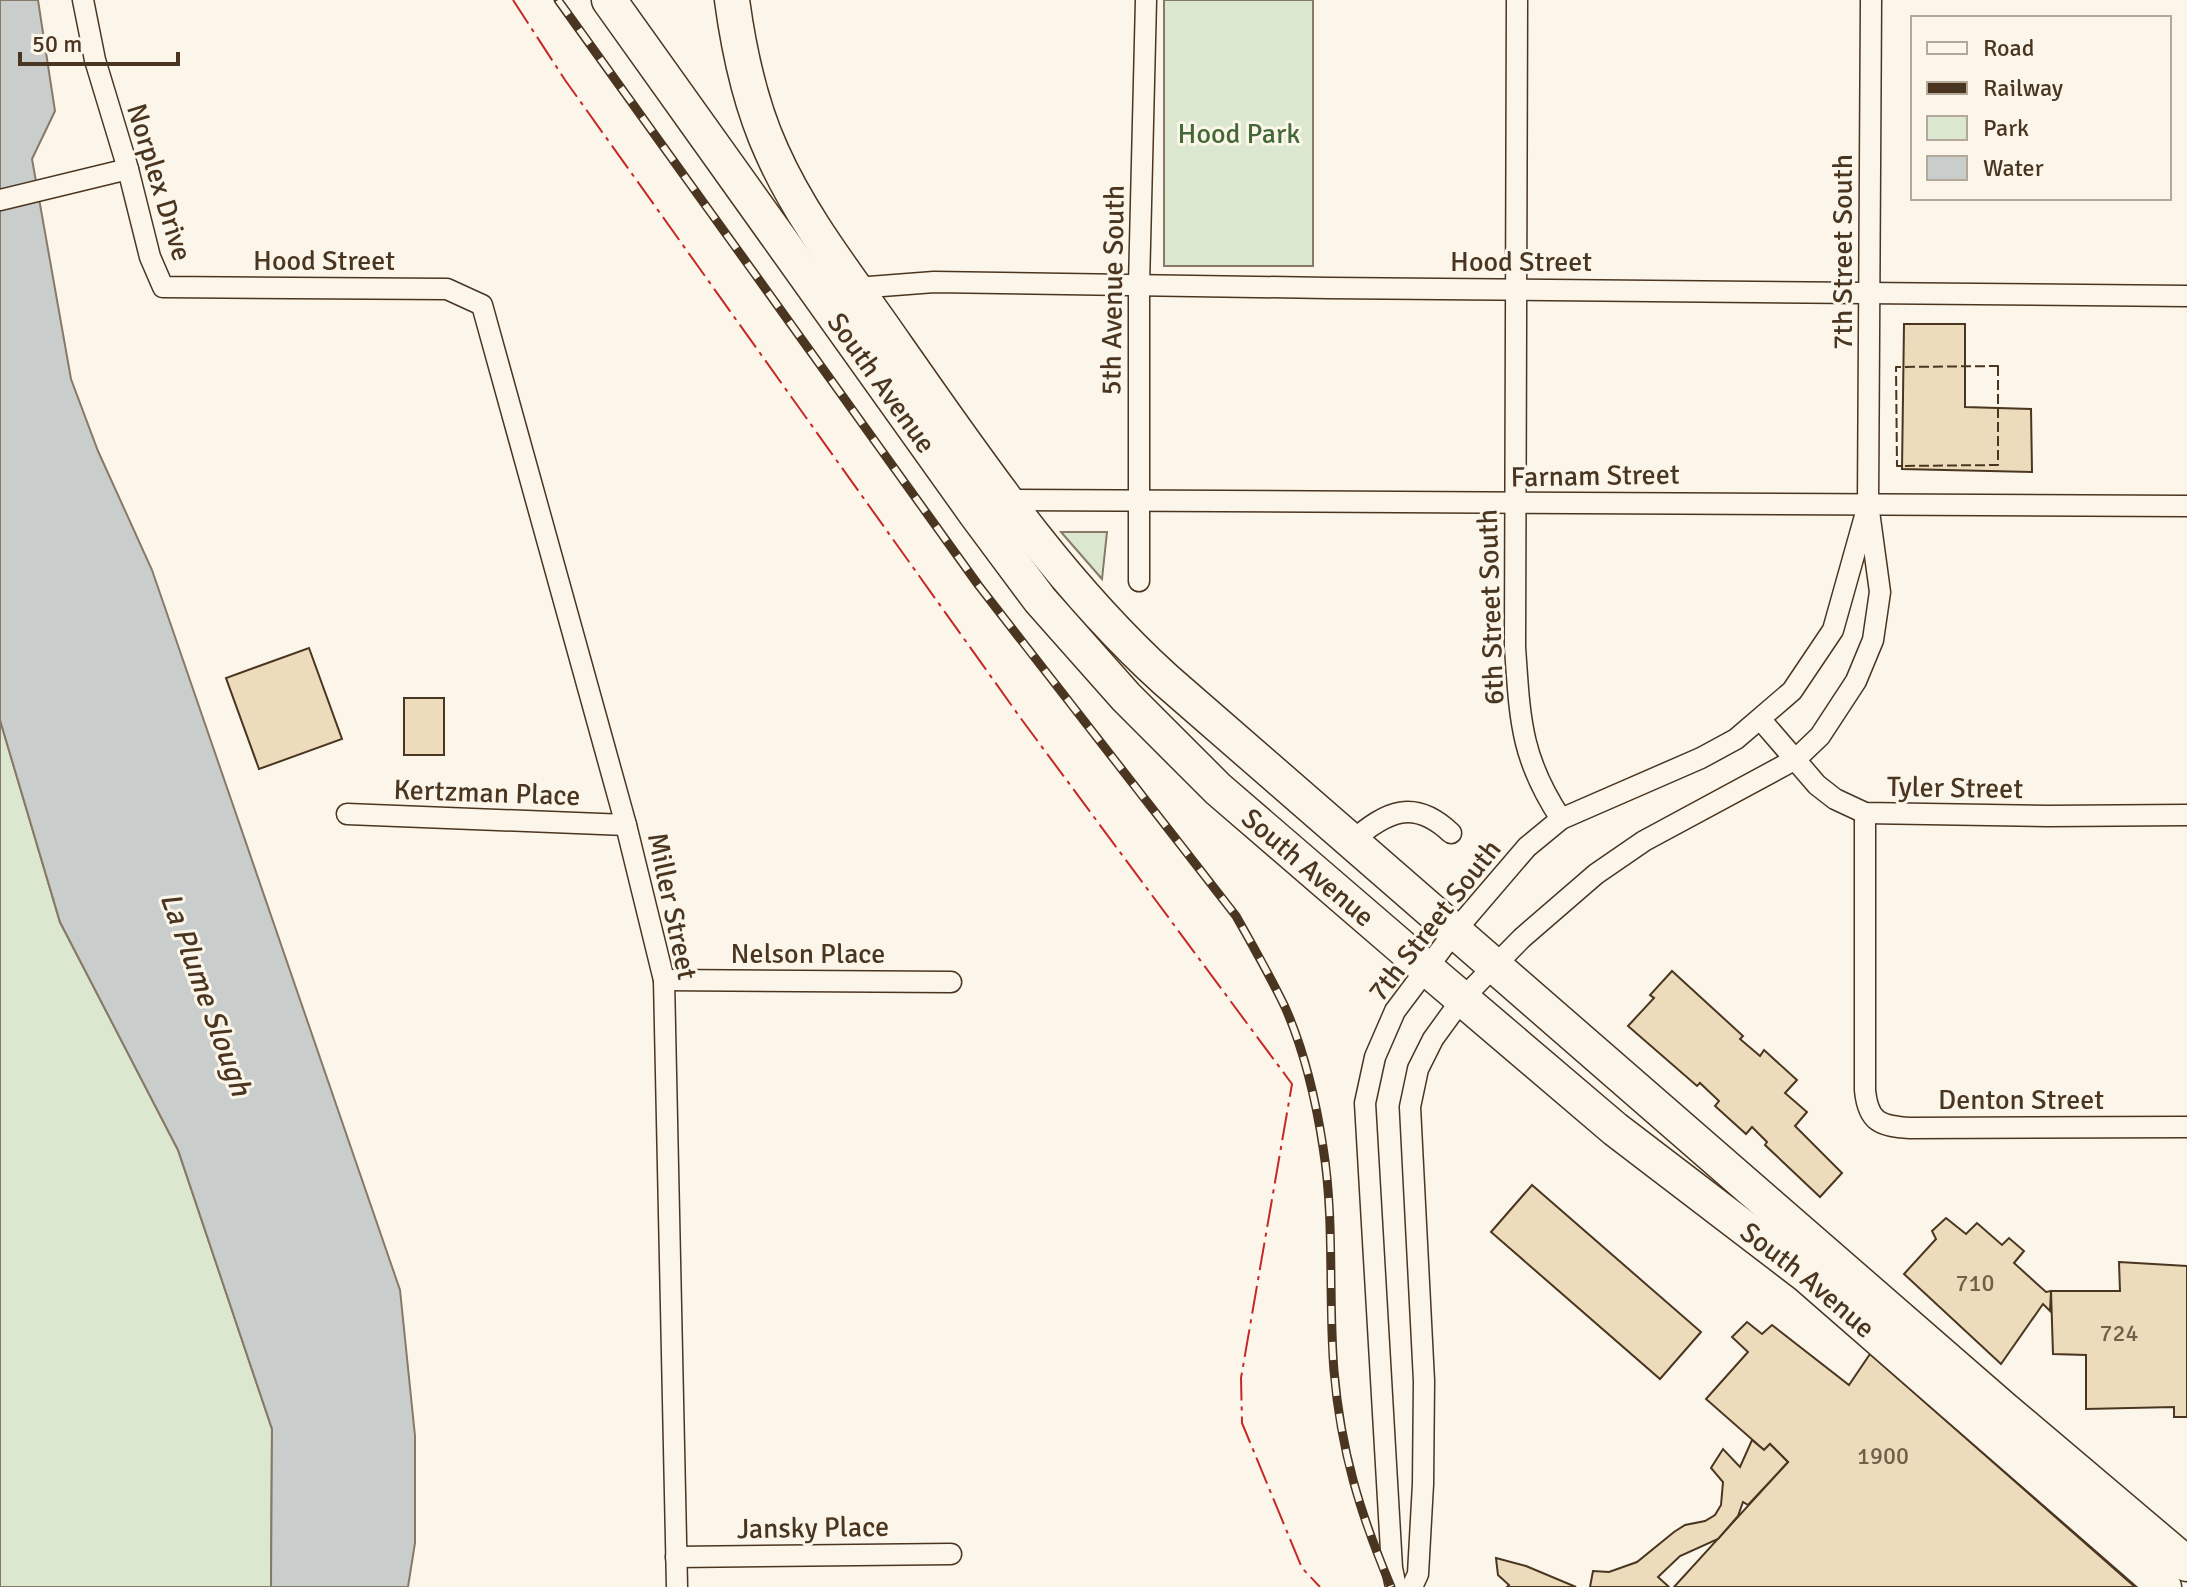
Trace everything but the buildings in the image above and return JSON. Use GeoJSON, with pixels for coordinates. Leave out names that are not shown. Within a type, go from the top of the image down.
{"type":"FeatureCollection","features":[{"type":"Feature","properties":{"kind":"highway","name":"South Avenue"},"geometry":{"type":"LineString","coordinates":[[609,0],[769,228],[1040,600],[1126,697],[1218,789],[1462,999],[1615,1129],[1806,1275],[2164,1587]]}},
{"type":"Feature","properties":{"kind":"highway","name":"South Avenue"},"geometry":{"type":"LineString","coordinates":[[732,0],[738,44],[750,92],[771,151],[799,205],[1004,500],[1097,612],[1155,670],[2005,1410],[2187,1564]]}},
{"type":"Feature","properties":{"kind":"street","name":"Norplex Drive"},"geometry":{"type":"LineString","coordinates":[[83,0],[95,60],[128,169],[150,257],[163,287]]}},
{"type":"Feature","properties":{"kind":"street","name":"5th Avenue South"},"geometry":{"type":"LineString","coordinates":[[1139,581],[1139,285],[1146,0]]}},
{"type":"Feature","properties":{"kind":"street","name":"6th Street South"},"geometry":{"type":"LineString","coordinates":[[1517,0],[1515,647],[1519,708],[1527,753],[1543,792],[1561,819]]}},
{"type":"Feature","properties":{"kind":"street","name":"7th Street South"},"geometry":{"type":"LineString","coordinates":[[1412,1587],[1418,1574],[1423,1484],[1424,1381],[1410,1107],[1418,1069],[1433,1039],[1462,999],[1522,938],[1596,874],[1644,841],[1796,759],[1820,736],[1856,681],[1873,640],[1880,592],[1868,504],[1871,0]]}},
{"type":"Feature","properties":{"kind":"street"},"geometry":{"type":"LineString","coordinates":[[0,200],[128,169]]}},
{"type":"Feature","properties":{"kind":"street","name":"Hood Street"},"geometry":{"type":"LineString","coordinates":[[856,288],[934,282],[2187,296]]}},
{"type":"Feature","properties":{"kind":"street","name":"Hood Street"},"geometry":{"type":"LineString","coordinates":[[163,287],[447,289],[482,305]]}},
{"type":"Feature","properties":{"kind":"street","name":"Miller Street"},"geometry":{"type":"LineString","coordinates":[[482,305],[626,825],[664,980],[677,1587]]}},
{"type":"Feature","properties":{"kind":"street","name":"Farnam Street"},"geometry":{"type":"LineString","coordinates":[[1004,500],[1515,504],[1692,501],[2187,506]]}},
{"type":"Feature","properties":{"kind":"street","name":"7th Street South"},"geometry":{"type":"LineString","coordinates":[[1396,1587],[1392,1568],[1365,1103],[1375,1057],[1395,1011],[1455,931],[1527,847],[1561,819],[1701,758],[1736,739],[1792,691],[1833,630],[1868,504]]}},
{"type":"Feature","properties":{"kind":"street","name":"Tyler Street"},"geometry":{"type":"LineString","coordinates":[[1761,720],[1817,785],[1835,799],[1865,813],[2187,815]]}},
{"type":"Feature","properties":{"kind":"street"},"geometry":{"type":"LineString","coordinates":[[1352,841],[1372,824],[1395,813],[1411,812],[1435,818],[1451,833]]}},
{"type":"Feature","properties":{"kind":"street","name":"Denton Street"},"geometry":{"type":"LineString","coordinates":[[1865,813],[1867,1103],[1877,1121],[1893,1127],[2187,1127]]}},
{"type":"Feature","properties":{"kind":"street","name":"Kertzman Place"},"geometry":{"type":"LineString","coordinates":[[347,814],[626,825]]}},
{"type":"Feature","properties":{"kind":"street","name":"Nelson Place"},"geometry":{"type":"LineString","coordinates":[[664,980],[951,982]]}},
{"type":"Feature","properties":{"kind":"street","name":"Jansky Place"},"geometry":{"type":"LineString","coordinates":[[676,1557],[951,1554]]}},
{"type":"Feature","properties":{"kind":"green space","name":"Hood Park"},"geometry":{"type":"Polygon","coordinates":[[[1164,0],[1313,0],[1313,266],[1164,266],[1164,0]]]}},
{"type":"Feature","properties":{"kind":"green space"},"geometry":{"type":"Polygon","coordinates":[[[1061,532],[1107,532],[1102,579],[1061,532]]]}},
{"type":"Feature","properties":{"kind":"green space"},"geometry":{"type":"Polygon","coordinates":[[[0,720],[60,922],[178,1150],[272,1429],[271,1587],[0,1587],[0,720]]]}},
{"type":"Feature","properties":{"kind":"water","name":"La Plume Slough"},"geometry":{"type":"Polygon","coordinates":[[[0,0],[38,0],[55,111],[32,159],[71,379],[98,451],[152,570],[400,1290],[415,1436],[415,1543],[408,1587],[271,1587],[272,1429],[178,1150],[60,922],[0,720],[0,0]]]}},
{"type":"Feature","properties":{"kind":"railway"},"geometry":{"type":"LineString","coordinates":[[558,0],[979,586],[1236,916],[1273,984],[1292,1023],[1313,1094],[1327,1175],[1337,1401],[1361,1507],[1391,1587]]}},
{"type":"Feature","properties":{"kind":"fence"},"geometry":{"type":"LineString","coordinates":[[1998,366],[1998,465],[1897,466],[1896,367],[1998,366]]}},
{"type":"Feature","properties":{"kind":"power"},"geometry":{"type":"LineString","coordinates":[[513,0],[565,80],[1022,720],[1292,1084],[1241,1378],[1242,1423],[1302,1568],[1320,1587]]}}]}
